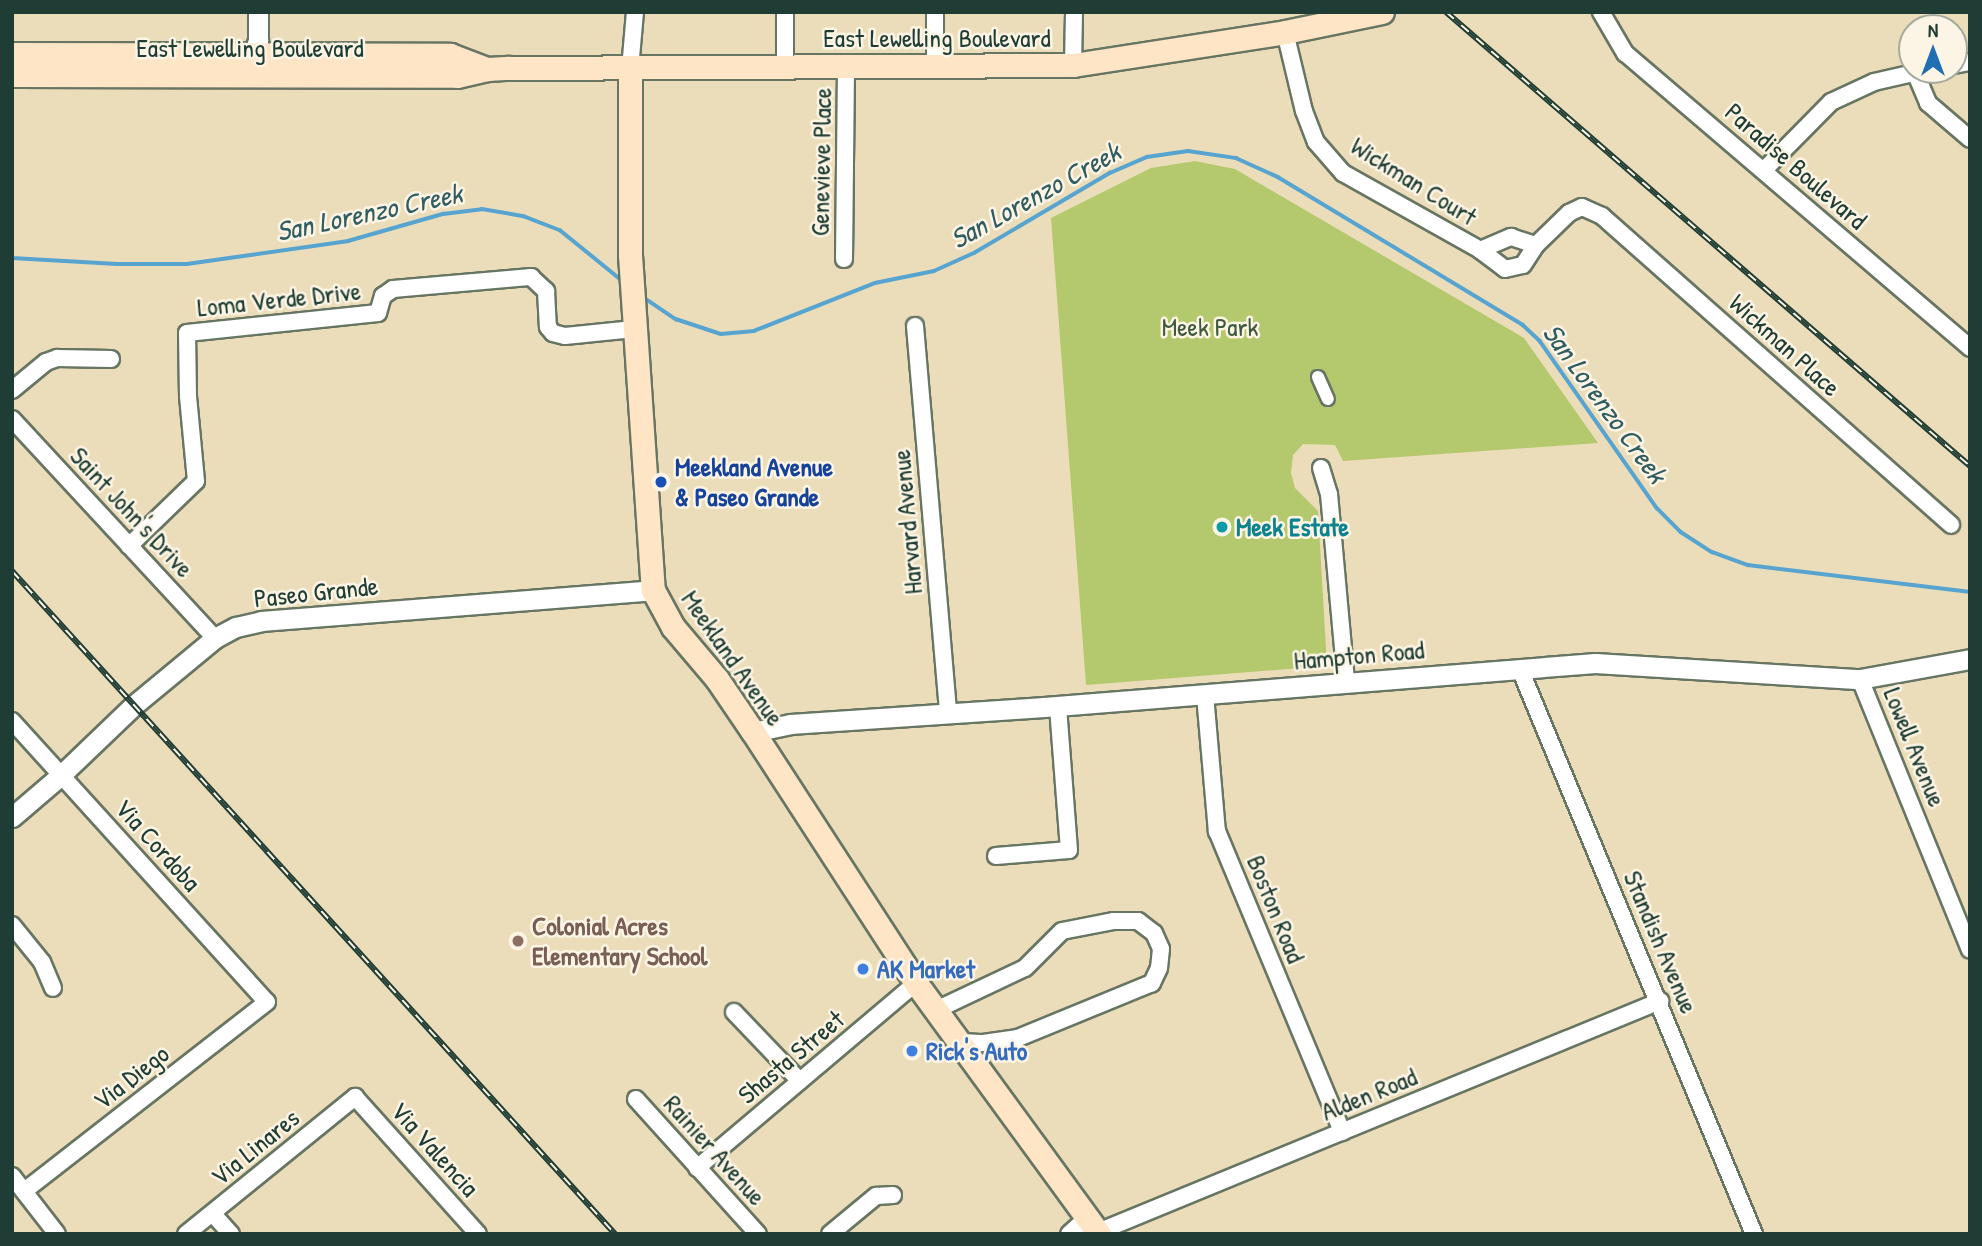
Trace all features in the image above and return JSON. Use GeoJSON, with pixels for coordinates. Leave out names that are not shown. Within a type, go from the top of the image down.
{"type":"FeatureCollection","features":[{"type":"Feature","properties":{"kind":"main road","name":"East Lewelling Boulevard"},"geometry":{"type":"LineString","coordinates":[[12,54],[457,76],[487,69],[1073,65],[1285,32],[1382,12]]}},
{"type":"Feature","properties":{"kind":"main road","name":"East Lewelling Boulevard"},"geometry":{"type":"LineString","coordinates":[[12,75],[249,65]]}},
{"type":"Feature","properties":{"kind":"main road","name":"Meekland Avenue"},"geometry":{"type":"LineString","coordinates":[[630,69],[630,255],[653,590],[673,627],[717,679],[753,732],[916,983],[1095,1228]]}},
{"type":"Feature","properties":{"kind":"street"},"geometry":{"type":"LineString","coordinates":[[249,65],[258,40],[258,12]]}},
{"type":"Feature","properties":{"kind":"street","name":"Meekland Avenue"},"geometry":{"type":"LineString","coordinates":[[630,69],[635,12]]}},
{"type":"Feature","properties":{"kind":"street"},"geometry":{"type":"LineString","coordinates":[[785,12],[785,66]]}},
{"type":"Feature","properties":{"kind":"street"},"geometry":{"type":"LineString","coordinates":[[935,12],[935,66]]}},
{"type":"Feature","properties":{"kind":"street"},"geometry":{"type":"LineString","coordinates":[[1073,65],[1074,12]]}},
{"type":"Feature","properties":{"kind":"street","name":"Paradise Boulevard"},"geometry":{"type":"LineString","coordinates":[[1601,12],[1625,52],[1970,348]]}},
{"type":"Feature","properties":{"kind":"street","name":"Wickman Court"},"geometry":{"type":"LineString","coordinates":[[1285,32],[1304,111],[1316,142],[1343,173],[1480,250],[1505,269],[1523,265],[1536,245],[1569,213],[1582,207]]}},
{"type":"Feature","properties":{"kind":"street","name":"Genevieve Place"},"geometry":{"type":"LineString","coordinates":[[844,259],[846,66]]}},
{"type":"Feature","properties":{"kind":"street"},"geometry":{"type":"LineString","coordinates":[[1764,170],[1831,102],[1874,82],[1898,76]]}},
{"type":"Feature","properties":{"kind":"street"},"geometry":{"type":"LineString","coordinates":[[1924,84],[1928,103],[1970,139]]}},
{"type":"Feature","properties":{"kind":"street","name":"Wickman Place"},"geometry":{"type":"LineString","coordinates":[[1582,207],[1602,216],[1951,525]]}},
{"type":"Feature","properties":{"kind":"street","name":"Wickman Court"},"geometry":{"type":"LineString","coordinates":[[1480,250],[1511,237],[1536,245]]}},
{"type":"Feature","properties":{"kind":"street","name":"Loma Verde Drive"},"geometry":{"type":"LineString","coordinates":[[129,546],[197,481],[188,396],[187,333],[378,313],[383,296],[393,289],[531,278],[541,283],[545,291],[548,327],[553,333],[565,336],[633,322]]}},
{"type":"Feature","properties":{"kind":"street","name":"Harvard Avenue"},"geometry":{"type":"LineString","coordinates":[[915,327],[948,713]]}},
{"type":"Feature","properties":{"kind":"street"},"geometry":{"type":"LineString","coordinates":[[12,390],[46,362],[57,358],[110,359]]}},
{"type":"Feature","properties":{"kind":"street"},"geometry":{"type":"LineString","coordinates":[[1318,377],[1328,399]]}},
{"type":"Feature","properties":{"kind":"street","name":"Saint John's Drive"},"geometry":{"type":"LineString","coordinates":[[12,419],[215,638]]}},
{"type":"Feature","properties":{"kind":"street"},"geometry":{"type":"LineString","coordinates":[[1321,468],[1329,494],[1346,681]]}},
{"type":"Feature","properties":{"kind":"street","name":"Paseo Grande"},"geometry":{"type":"LineString","coordinates":[[12,817],[61,775],[134,705],[215,638],[236,627],[261,621],[653,590]]}},
{"type":"Feature","properties":{"kind":"street","name":"Hampton Road"},"geometry":{"type":"LineString","coordinates":[[753,732],[790,724],[1205,695],[1346,681],[1595,663],[1860,679],[1970,659]]}},
{"type":"Feature","properties":{"kind":"street","name":"Standish Avenue"},"geometry":{"type":"LineString","coordinates":[[1520,669],[1660,1001],[1754,1234]]}},
{"type":"Feature","properties":{"kind":"street","name":"Lowell Avenue"},"geometry":{"type":"LineString","coordinates":[[1860,679],[1970,950]]}},
{"type":"Feature","properties":{"kind":"street","name":"Boston Road"},"geometry":{"type":"LineString","coordinates":[[1205,695],[1217,831],[1342,1132]]}},
{"type":"Feature","properties":{"kind":"street"},"geometry":{"type":"LineString","coordinates":[[996,856],[1069,849],[1058,706]]}},
{"type":"Feature","properties":{"kind":"street","name":"Via Cordoba"},"geometry":{"type":"LineString","coordinates":[[12,721],[267,1002]]}},
{"type":"Feature","properties":{"kind":"street"},"geometry":{"type":"LineString","coordinates":[[936,1010],[1025,968],[1062,931],[1114,921],[1138,921],[1154,933],[1161,949],[1159,968],[1152,983],[1018,1038],[981,1043],[960,1042]]}},
{"type":"Feature","properties":{"kind":"street"},"geometry":{"type":"LineString","coordinates":[[12,925],[42,962],[53,988]]}},
{"type":"Feature","properties":{"kind":"street","name":"Shasta Street"},"geometry":{"type":"LineString","coordinates":[[697,1168],[916,983]]}},
{"type":"Feature","properties":{"kind":"street","name":"Alden Road"},"geometry":{"type":"LineString","coordinates":[[1095,1228],[1342,1132],[1660,1001]]}},
{"type":"Feature","properties":{"kind":"street","name":"Via Diego"},"geometry":{"type":"LineString","coordinates":[[24,1191],[267,1002]]}},
{"type":"Feature","properties":{"kind":"street"},"geometry":{"type":"LineString","coordinates":[[734,1012],[800,1081]]}},
{"type":"Feature","properties":{"kind":"street","name":"Via Linares"},"geometry":{"type":"LineString","coordinates":[[186,1234],[355,1097]]}},
{"type":"Feature","properties":{"kind":"street","name":"Via Valencia"},"geometry":{"type":"LineString","coordinates":[[355,1097],[478,1234]]}},
{"type":"Feature","properties":{"kind":"street","name":"Rainier Avenue"},"geometry":{"type":"LineString","coordinates":[[636,1100],[758,1234]]}},
{"type":"Feature","properties":{"kind":"street"},"geometry":{"type":"LineString","coordinates":[[12,1176],[57,1234]]}},
{"type":"Feature","properties":{"kind":"street"},"geometry":{"type":"LineString","coordinates":[[830,1234],[876,1196],[894,1195]]}},
{"type":"Feature","properties":{"kind":"street"},"geometry":{"type":"LineString","coordinates":[[213,1214],[231,1234]]}},
{"type":"Feature","properties":{"kind":"street"},"geometry":{"type":"LineString","coordinates":[[1069,1234],[1095,1228]]}},
{"type":"Feature","properties":{"kind":"green space","name":"Meek Park"},"geometry":{"type":"Polygon","coordinates":[[[1195,161],[1235,169],[1524,338],[1598,443],[1343,461],[1335,445],[1303,444],[1293,455],[1291,473],[1295,488],[1318,511],[1327,666],[1086,685],[1051,218],[1151,168],[1195,161]]]}},
{"type":"Feature","properties":{"kind":"waterway","name":"San Lorenzo Creek"},"geometry":{"type":"LineString","coordinates":[[643,297],[676,319],[721,334],[754,331],[875,283],[934,271],[974,253],[1110,173],[1147,157],[1188,151],[1236,158],[1278,177],[1523,325],[1540,341],[1657,508],[1681,532],[1712,552],[1748,565],[1970,592]]}},
{"type":"Feature","properties":{"kind":"waterway","name":"San Lorenzo Creek"},"geometry":{"type":"LineString","coordinates":[[12,258],[117,264],[187,264],[348,241],[443,214],[482,209],[523,216],[560,230],[624,282]]}},
{"type":"Feature","properties":{"kind":"railway"},"geometry":{"type":"LineString","coordinates":[[1446,12],[1970,466]]}},
{"type":"Feature","properties":{"kind":"railway"},"geometry":{"type":"LineString","coordinates":[[12,571],[615,1234]]}},
{"type":"Feature","properties":{"kind":"place","name":"Meekland Avenue & Paseo Grande"},"geometry":{"type":"Point","coordinates":[661,482]}},
{"type":"Feature","properties":{"kind":"place","name":"Meek Estate"},"geometry":{"type":"Point","coordinates":[1222,527]}},
{"type":"Feature","properties":{"kind":"place","name":"Colonial Acres Elementary School"},"geometry":{"type":"Point","coordinates":[518,941]}},
{"type":"Feature","properties":{"kind":"place","name":"AK Market"},"geometry":{"type":"Point","coordinates":[863,969]}},
{"type":"Feature","properties":{"kind":"place","name":"Rick's Auto"},"geometry":{"type":"Point","coordinates":[912,1051]}}]}
